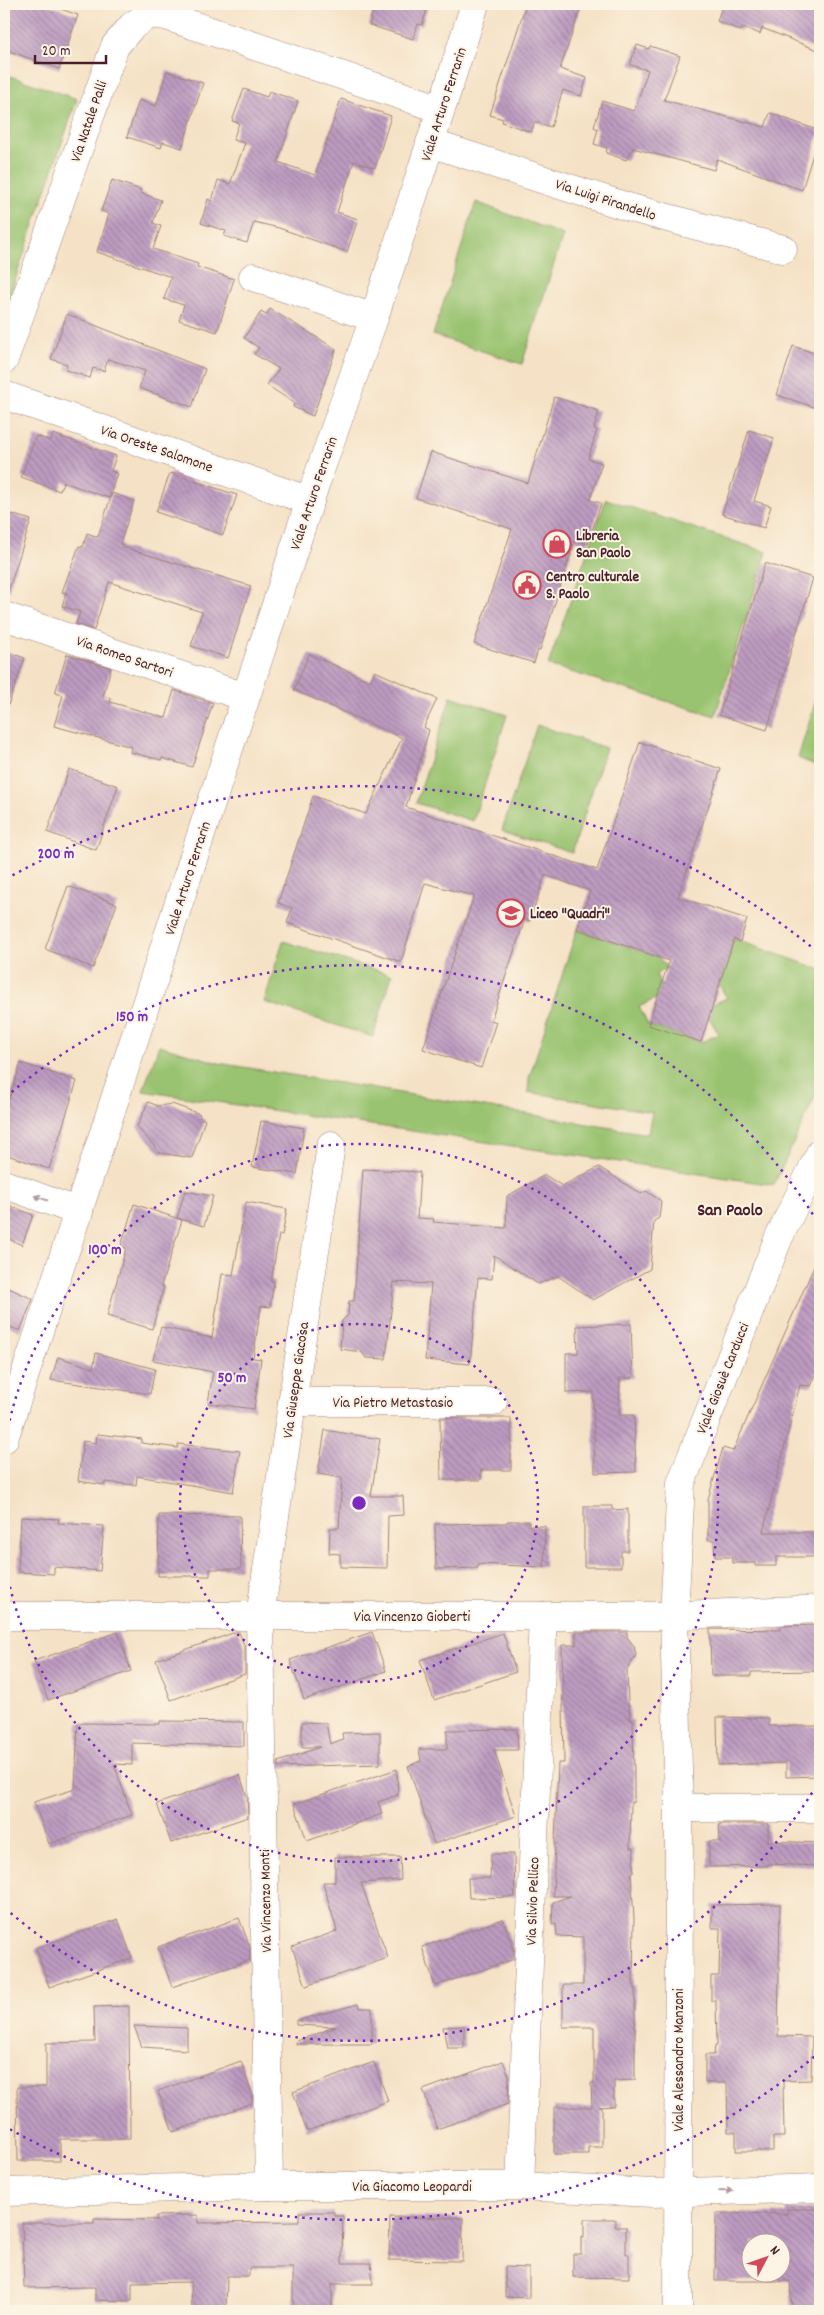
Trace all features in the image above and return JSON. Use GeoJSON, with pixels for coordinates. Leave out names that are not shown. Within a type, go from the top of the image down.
{"type":"FeatureCollection","features":[{"type":"Feature","properties":{"kind":"street","name":"Viale Arturo Ferrarin"},"geometry":{"type":"LineString","coordinates":[[4,1439],[310,501],[374,318],[475,4]]}},
{"type":"Feature","properties":{"kind":"street","name":"Via Natale Palli"},"geometry":{"type":"LineString","coordinates":[[4,360],[115,46],[132,26],[150,14],[166,16],[441,108]]}},
{"type":"Feature","properties":{"kind":"street","name":"Via Luigi Pirandello"},"geometry":{"type":"LineString","coordinates":[[430,143],[631,208],[783,249]]}},
{"type":"Feature","properties":{"kind":"street"},"geometry":{"type":"LineString","coordinates":[[253,277],[374,318]]}},
{"type":"Feature","properties":{"kind":"street","name":"Via Oreste Salomone"},"geometry":{"type":"LineString","coordinates":[[4,395],[310,501]]}},
{"type":"Feature","properties":{"kind":"street","name":"Via Romeo Sartori"},"geometry":{"type":"LineString","coordinates":[[4,616],[246,697]]}},
{"type":"Feature","properties":{"kind":"street","name":"Via Giuseppe Giacosa"},"geometry":{"type":"LineString","coordinates":[[260,1616],[331,1145]]}},
{"type":"Feature","properties":{"kind":"street","name":"Viale Giosuè Carducci"},"geometry":{"type":"LineString","coordinates":[[674,1616],[681,1483],[779,1237],[819,1161]]}},
{"type":"Feature","properties":{"kind":"street"},"geometry":{"type":"LineString","coordinates":[[4,1184],[79,1212]]}},
{"type":"Feature","properties":{"kind":"street","name":"Via Pietro Metastasio"},"geometry":{"type":"LineString","coordinates":[[292,1402],[493,1402]]}},
{"type":"Feature","properties":{"kind":"street","name":"Via Vincenzo Gioberti"},"geometry":{"type":"LineString","coordinates":[[4,1616],[674,1616],[820,1609]]}},
{"type":"Feature","properties":{"kind":"street","name":"Via Vincenzo Monti"},"geometry":{"type":"LineString","coordinates":[[260,1616],[269,2186]]}},
{"type":"Feature","properties":{"kind":"street","name":"Via Silvio Pellico"},"geometry":{"type":"LineString","coordinates":[[520,2186],[543,1616]]}},
{"type":"Feature","properties":{"kind":"street","name":"Viale Alessandro Manzoni"},"geometry":{"type":"LineString","coordinates":[[674,1616],[679,1808],[678,2311]]}},
{"type":"Feature","properties":{"kind":"street"},"geometry":{"type":"LineString","coordinates":[[679,1808],[820,1808]]}},
{"type":"Feature","properties":{"kind":"street","name":"Via Giacomo Leopardi"},"geometry":{"type":"LineString","coordinates":[[4,2192],[269,2186],[520,2186],[652,2193],[820,2188]]}},
{"type":"Feature","properties":{"kind":"green space"},"geometry":{"type":"Polygon","coordinates":[[[4,74],[77,99],[4,312],[4,74]]]}},
{"type":"Feature","properties":{"kind":"green space"},"geometry":{"type":"Polygon","coordinates":[[[476,202],[563,235],[522,364],[433,335],[476,202]]]}},
{"type":"Feature","properties":{"kind":"green space"},"geometry":{"type":"Polygon","coordinates":[[[606,499],[767,552],[715,716],[548,665],[606,499]]]}},
{"type":"Feature","properties":{"kind":"green space"},"geometry":{"type":"Polygon","coordinates":[[[820,687],[820,767],[798,758],[820,687]]]}},
{"type":"Feature","properties":{"kind":"green space"},"geometry":{"type":"Polygon","coordinates":[[[451,696],[507,715],[473,821],[416,803],[451,696]]]}},
{"type":"Feature","properties":{"kind":"green space"},"geometry":{"type":"Polygon","coordinates":[[[537,725],[606,748],[572,853],[502,830],[537,725]]]}},
{"type":"Feature","properties":{"kind":"green space"},"geometry":{"type":"Polygon","coordinates":[[[577,929],[658,957],[667,968],[656,974],[661,986],[657,998],[639,1007],[648,1025],[701,1042],[719,1034],[709,1018],[713,1004],[727,998],[719,985],[734,939],[820,969],[820,1086],[774,1185],[143,1091],[159,1045],[219,1063],[648,1134],[652,1112],[528,1092],[529,1078],[577,929]]]}},
{"type":"Feature","properties":{"kind":"green space"},"geometry":{"type":"Polygon","coordinates":[[[283,941],[392,975],[373,1037],[264,1002],[283,941]]]}},
{"type":"Feature","properties":{"kind":"building"},"geometry":{"type":"Polygon","coordinates":[[[4,4],[46,4],[78,15],[59,69],[4,49],[4,4]]]}},
{"type":"Feature","properties":{"kind":"building"},"geometry":{"type":"Polygon","coordinates":[[[369,4],[429,4],[422,25],[418,24],[413,39],[369,25],[373,10],[368,8],[369,4]]]}},
{"type":"Feature","properties":{"kind":"building"},"geometry":{"type":"Polygon","coordinates":[[[526,4],[582,4],[560,69],[587,78],[581,96],[563,90],[551,127],[535,122],[531,132],[502,122],[503,119],[490,115],[526,4]]]}},
{"type":"Feature","properties":{"kind":"building"},"geometry":{"type":"Polygon","coordinates":[[[723,4],[820,4],[820,51],[762,28],[760,34],[743,27],[741,31],[717,21],[723,4]]]}},
{"type":"Feature","properties":{"kind":"building"},"geometry":{"type":"Polygon","coordinates":[[[637,45],[649,49],[650,46],[680,56],[664,100],[765,127],[770,113],[820,131],[802,190],[717,159],[714,170],[633,148],[626,160],[606,153],[607,148],[594,144],[598,129],[594,127],[602,101],[634,111],[648,70],[630,65],[637,45]]]}},
{"type":"Feature","properties":{"kind":"building"},"geometry":{"type":"Polygon","coordinates":[[[167,71],[203,83],[182,148],[163,142],[161,148],[127,137],[139,100],[156,106],[167,71]]]}},
{"type":"Feature","properties":{"kind":"building"},"geometry":{"type":"Polygon","coordinates":[[[244,89],[267,97],[269,91],[298,101],[278,162],[315,175],[341,99],[391,116],[375,168],[354,161],[337,212],[358,219],[347,252],[279,228],[254,222],[247,243],[224,236],[226,231],[201,223],[208,199],[212,201],[218,180],[230,184],[245,143],[233,140],[239,123],[232,121],[244,89]]]}},
{"type":"Feature","properties":{"kind":"building"},"geometry":{"type":"Polygon","coordinates":[[[112,180],[141,190],[140,193],[161,200],[153,223],[161,226],[153,249],[198,264],[197,267],[234,279],[217,332],[179,320],[184,305],[164,299],[171,277],[97,252],[109,214],[101,211],[112,180]]]}},
{"type":"Feature","properties":{"kind":"building"},"geometry":{"type":"Polygon","coordinates":[[[270,309],[336,349],[313,416],[293,407],[294,403],[267,385],[279,369],[254,354],[259,348],[244,338],[261,312],[266,315],[270,309]]]}},
{"type":"Feature","properties":{"kind":"building"},"geometry":{"type":"Polygon","coordinates":[[[67,314],[205,369],[192,407],[139,388],[145,371],[108,359],[104,371],[93,368],[90,378],[66,370],[67,364],[51,359],[67,314]]]}},
{"type":"Feature","properties":{"kind":"building"},"geometry":{"type":"Polygon","coordinates":[[[793,346],[820,355],[820,409],[777,395],[793,346]]]}},
{"type":"Feature","properties":{"kind":"building"},"geometry":{"type":"Polygon","coordinates":[[[554,397],[599,411],[594,429],[597,430],[588,459],[602,463],[590,500],[601,503],[588,544],[575,540],[540,650],[538,650],[534,663],[474,644],[512,529],[416,498],[431,452],[528,483],[554,397]]]}},
{"type":"Feature","properties":{"kind":"building"},"geometry":{"type":"Polygon","coordinates":[[[749,430],[774,438],[754,501],[771,506],[764,528],[722,514],[749,430]]]}},
{"type":"Feature","properties":{"kind":"building"},"geometry":{"type":"Polygon","coordinates":[[[53,434],[116,456],[111,471],[117,473],[109,498],[63,482],[60,491],[21,477],[36,436],[51,441],[53,434]]]}},
{"type":"Feature","properties":{"kind":"building"},"geometry":{"type":"Polygon","coordinates":[[[170,473],[237,495],[223,535],[156,512],[170,473]]]}},
{"type":"Feature","properties":{"kind":"building"},"geometry":{"type":"Polygon","coordinates":[[[112,493],[134,501],[120,544],[123,545],[122,547],[251,586],[228,658],[191,646],[202,612],[109,582],[94,630],[76,624],[80,612],[62,606],[66,593],[62,592],[79,546],[83,547],[87,533],[98,537],[112,493]]]}},
{"type":"Feature","properties":{"kind":"building"},"geometry":{"type":"Polygon","coordinates":[[[4,512],[31,520],[8,592],[4,591],[4,512]]]}},
{"type":"Feature","properties":{"kind":"building"},"geometry":{"type":"Polygon","coordinates":[[[765,563],[813,578],[767,730],[719,715],[765,563]]]}},
{"type":"Feature","properties":{"kind":"building"},"geometry":{"type":"Polygon","coordinates":[[[4,651],[25,658],[6,711],[4,710],[4,651]]]}},
{"type":"Feature","properties":{"kind":"building"},"geometry":{"type":"Polygon","coordinates":[[[67,654],[111,668],[103,696],[111,698],[110,702],[166,718],[174,690],[213,703],[192,767],[162,758],[161,760],[130,752],[132,747],[54,726],[63,695],[55,693],[67,654]]]}},
{"type":"Feature","properties":{"kind":"building"},"geometry":{"type":"Polygon","coordinates":[[[309,654],[370,681],[375,671],[437,699],[424,727],[429,730],[406,807],[597,870],[640,742],[721,769],[678,897],[747,919],[740,942],[734,939],[701,1042],[648,1025],[669,961],[577,929],[590,891],[545,875],[530,921],[525,919],[491,1020],[496,1022],[481,1068],[423,1049],[474,896],[425,883],[401,962],[287,923],[292,908],[278,903],[313,796],[366,814],[402,738],[294,690],[309,654]]]}},
{"type":"Feature","properties":{"kind":"building"},"geometry":{"type":"Polygon","coordinates":[[[69,769],[118,786],[96,850],[47,832],[69,769]]]}},
{"type":"Feature","properties":{"kind":"building"},"geometry":{"type":"Polygon","coordinates":[[[68,886],[117,904],[93,968],[45,949],[68,886]]]}},
{"type":"Feature","properties":{"kind":"building"},"geometry":{"type":"Polygon","coordinates":[[[21,1063],[77,1081],[49,1169],[4,1154],[4,1115],[21,1063]]]}},
{"type":"Feature","properties":{"kind":"building"},"geometry":{"type":"Polygon","coordinates":[[[148,1102],[158,1106],[172,1104],[200,1114],[199,1117],[205,1120],[192,1158],[160,1153],[137,1127],[148,1102]]]}},
{"type":"Feature","properties":{"kind":"building"},"geometry":{"type":"Polygon","coordinates":[[[261,1121],[304,1128],[297,1174],[252,1167],[261,1121]]]}},
{"type":"Feature","properties":{"kind":"building"},"geometry":{"type":"Polygon","coordinates":[[[599,1167],[641,1194],[646,1191],[661,1201],[659,1218],[654,1221],[650,1269],[593,1300],[558,1276],[538,1284],[494,1255],[492,1279],[478,1278],[470,1364],[425,1360],[431,1284],[394,1282],[386,1359],[366,1358],[362,1352],[340,1349],[342,1321],[348,1315],[349,1301],[354,1301],[363,1169],[420,1172],[417,1218],[434,1219],[433,1222],[506,1228],[507,1196],[545,1175],[562,1186],[599,1167]]]}},
{"type":"Feature","properties":{"kind":"building"},"geometry":{"type":"Polygon","coordinates":[[[185,1191],[213,1196],[204,1226],[177,1218],[185,1191]]]}},
{"type":"Feature","properties":{"kind":"building"},"geometry":{"type":"Polygon","coordinates":[[[246,1202],[287,1209],[282,1235],[279,1235],[271,1281],[274,1282],[270,1307],[261,1306],[253,1358],[261,1359],[254,1409],[208,1403],[213,1372],[153,1360],[161,1327],[212,1338],[222,1274],[233,1275],[246,1202]]]}},
{"type":"Feature","properties":{"kind":"building"},"geometry":{"type":"Polygon","coordinates":[[[4,1203],[33,1215],[22,1245],[4,1237],[4,1203]]]}},
{"type":"Feature","properties":{"kind":"building"},"geometry":{"type":"Polygon","coordinates":[[[134,1204],[182,1220],[161,1286],[164,1287],[152,1329],[107,1316],[126,1248],[121,1246],[134,1204]]]}},
{"type":"Feature","properties":{"kind":"building"},"geometry":{"type":"Polygon","coordinates":[[[820,1253],[820,1365],[811,1386],[800,1385],[763,1532],[820,1532],[820,1557],[776,1557],[776,1566],[755,1566],[755,1563],[733,1563],[731,1557],[715,1557],[714,1540],[708,1540],[708,1499],[723,1448],[733,1451],[820,1253]]]}},
{"type":"Feature","properties":{"kind":"building"},"geometry":{"type":"Polygon","coordinates":[[[4,1286],[33,1299],[20,1331],[4,1324],[4,1286]]]}},
{"type":"Feature","properties":{"kind":"building"},"geometry":{"type":"Polygon","coordinates":[[[631,1324],[633,1378],[620,1378],[619,1415],[634,1415],[636,1472],[595,1473],[593,1392],[566,1393],[566,1353],[578,1353],[577,1326],[631,1324]]]}},
{"type":"Feature","properties":{"kind":"building"},"geometry":{"type":"Polygon","coordinates":[[[96,1353],[155,1369],[150,1394],[51,1380],[58,1357],[93,1368],[96,1353]]]}},
{"type":"Feature","properties":{"kind":"building"},"geometry":{"type":"Polygon","coordinates":[[[440,1418],[511,1418],[511,1470],[481,1470],[481,1480],[441,1480],[440,1418]]]}},
{"type":"Feature","properties":{"kind":"building"},"geometry":{"type":"Polygon","coordinates":[[[325,1430],[380,1439],[371,1496],[403,1496],[404,1515],[388,1516],[387,1568],[340,1567],[340,1554],[329,1553],[330,1528],[339,1528],[342,1478],[318,1474],[325,1430]]]}},
{"type":"Feature","properties":{"kind":"building"},"geometry":{"type":"Polygon","coordinates":[[[97,1434],[142,1439],[141,1443],[178,1448],[178,1444],[240,1451],[233,1492],[137,1476],[136,1485],[105,1482],[105,1485],[78,1481],[83,1441],[96,1443],[97,1434]]]}},
{"type":"Feature","properties":{"kind":"building"},"geometry":{"type":"Polygon","coordinates":[[[584,1506],[612,1506],[612,1510],[628,1509],[628,1551],[621,1551],[621,1567],[584,1567],[584,1506]]]}},
{"type":"Feature","properties":{"kind":"building"},"geometry":{"type":"Polygon","coordinates":[[[159,1515],[240,1516],[241,1569],[210,1569],[210,1576],[158,1576],[159,1515]]]}},
{"type":"Feature","properties":{"kind":"building"},"geometry":{"type":"Polygon","coordinates":[[[21,1517],[59,1519],[58,1523],[104,1526],[100,1571],[54,1567],[54,1574],[18,1572],[21,1517]]]}},
{"type":"Feature","properties":{"kind":"building"},"geometry":{"type":"Polygon","coordinates":[[[507,1521],[529,1521],[529,1526],[545,1526],[544,1567],[478,1564],[478,1568],[436,1569],[435,1524],[507,1523],[507,1521]]]}},
{"type":"Feature","properties":{"kind":"building"},"geometry":{"type":"Polygon","coordinates":[[[820,1625],[820,1671],[751,1672],[751,1676],[711,1676],[710,1629],[781,1630],[781,1626],[820,1625]]]}},
{"type":"Feature","properties":{"kind":"building"},"geometry":{"type":"Polygon","coordinates":[[[118,1632],[131,1671],[48,1700],[34,1661],[118,1632]]]}},
{"type":"Feature","properties":{"kind":"building"},"geometry":{"type":"Polygon","coordinates":[[[239,1632],[245,1648],[245,1674],[171,1700],[156,1660],[239,1632]]]}},
{"type":"Feature","properties":{"kind":"building"},"geometry":{"type":"Polygon","coordinates":[[[372,1632],[386,1671],[304,1700],[290,1660],[372,1632]]]}},
{"type":"Feature","properties":{"kind":"building"},"geometry":{"type":"Polygon","coordinates":[[[576,1632],[627,1632],[627,1637],[634,1646],[636,1655],[627,1670],[628,1704],[630,1720],[633,1720],[634,1802],[631,1802],[630,1848],[634,1848],[633,1873],[631,1873],[634,1918],[635,2080],[614,2081],[614,2106],[599,2107],[602,2107],[602,2147],[588,2147],[588,2154],[554,2154],[554,2107],[592,2107],[591,2083],[594,2083],[594,2027],[563,2027],[563,1985],[583,1985],[583,1937],[557,1936],[556,1924],[552,1924],[553,1902],[571,1896],[553,1896],[558,1763],[564,1763],[562,1645],[576,1645],[576,1632]]]}},
{"type":"Feature","properties":{"kind":"building"},"geometry":{"type":"Polygon","coordinates":[[[503,1633],[516,1672],[434,1700],[420,1660],[503,1633]]]}},
{"type":"Feature","properties":{"kind":"building"},"geometry":{"type":"Polygon","coordinates":[[[717,1717],[769,1718],[769,1726],[820,1726],[820,1776],[786,1777],[786,1763],[718,1765],[717,1717]]]}},
{"type":"Feature","properties":{"kind":"building"},"geometry":{"type":"Polygon","coordinates":[[[160,1721],[244,1722],[244,1746],[132,1743],[132,1765],[114,1764],[132,1815],[49,1844],[34,1802],[75,1789],[78,1723],[160,1724],[160,1721]]]}},
{"type":"Feature","properties":{"kind":"building"},"geometry":{"type":"Polygon","coordinates":[[[302,1722],[326,1723],[330,1744],[343,1739],[342,1733],[380,1732],[380,1764],[278,1767],[278,1762],[320,1747],[302,1747],[302,1722]]]}},
{"type":"Feature","properties":{"kind":"building"},"geometry":{"type":"Polygon","coordinates":[[[517,1729],[518,1750],[494,1750],[516,1816],[434,1844],[408,1766],[421,1761],[419,1749],[447,1749],[447,1730],[517,1729]]]}},
{"type":"Feature","properties":{"kind":"building"},"geometry":{"type":"Polygon","coordinates":[[[397,1769],[398,1795],[378,1802],[382,1814],[307,1841],[294,1804],[397,1769]]]}},
{"type":"Feature","properties":{"kind":"building"},"geometry":{"type":"Polygon","coordinates":[[[240,1775],[247,1797],[248,1817],[171,1843],[157,1804],[240,1775]]]}},
{"type":"Feature","properties":{"kind":"building"},"geometry":{"type":"Polygon","coordinates":[[[719,1824],[768,1824],[768,1841],[820,1843],[820,1866],[768,1864],[768,1866],[709,1867],[709,1841],[720,1841],[719,1824]]]}},
{"type":"Feature","properties":{"kind":"building"},"geometry":{"type":"Polygon","coordinates":[[[491,1854],[514,1854],[515,1897],[469,1898],[468,1878],[490,1878],[491,1854]]]}},
{"type":"Feature","properties":{"kind":"building"},"geometry":{"type":"Polygon","coordinates":[[[335,1857],[400,1857],[401,1880],[361,1883],[388,1958],[306,1986],[292,1947],[337,1931],[323,1882],[335,1882],[335,1857]]]}},
{"type":"Feature","properties":{"kind":"building"},"geometry":{"type":"Polygon","coordinates":[[[780,1904],[778,2036],[812,2037],[811,2080],[783,2081],[784,2137],[773,2137],[773,2151],[736,2151],[736,2132],[728,2132],[727,2083],[705,2083],[705,2055],[714,2055],[715,2045],[717,2045],[716,2001],[711,2001],[711,1976],[719,1976],[720,1928],[712,1928],[712,1905],[780,1904]]]}},
{"type":"Feature","properties":{"kind":"building"},"geometry":{"type":"Polygon","coordinates":[[[239,1918],[250,1947],[250,1960],[172,1987],[158,1947],[239,1918]]]}},
{"type":"Feature","properties":{"kind":"building"},"geometry":{"type":"Polygon","coordinates":[[[118,1919],[132,1958],[49,1987],[36,1948],[118,1919]]]}},
{"type":"Feature","properties":{"kind":"building"},"geometry":{"type":"Polygon","coordinates":[[[503,1919],[514,1951],[514,1959],[435,1986],[422,1947],[503,1919]]]}},
{"type":"Feature","properties":{"kind":"building"},"geometry":{"type":"Polygon","coordinates":[[[358,2004],[359,2008],[372,2008],[372,2044],[296,2044],[296,2041],[336,2027],[296,2025],[296,2021],[358,2004]]]}},
{"type":"Feature","properties":{"kind":"building"},"geometry":{"type":"Polygon","coordinates":[[[129,2006],[130,2139],[60,2139],[60,2161],[18,2161],[17,2087],[46,2087],[46,2043],[95,2042],[94,2007],[129,2006]]]}},
{"type":"Feature","properties":{"kind":"building"},"geometry":{"type":"Polygon","coordinates":[[[134,2026],[187,2028],[187,2050],[142,2047],[134,2026]]]}},
{"type":"Feature","properties":{"kind":"building"},"geometry":{"type":"Polygon","coordinates":[[[464,2026],[464,2048],[447,2048],[443,2027],[464,2026]]]}},
{"type":"Feature","properties":{"kind":"building"},"geometry":{"type":"Polygon","coordinates":[[[241,2061],[252,2095],[252,2103],[173,2132],[158,2091],[241,2061]]]}},
{"type":"Feature","properties":{"kind":"building"},"geometry":{"type":"Polygon","coordinates":[[[503,2061],[509,2076],[508,2104],[437,2129],[423,2090],[503,2061]]]}},
{"type":"Feature","properties":{"kind":"building"},"geometry":{"type":"Polygon","coordinates":[[[374,2062],[388,2101],[307,2131],[293,2092],[374,2062]]]}},
{"type":"Feature","properties":{"kind":"building"},"geometry":{"type":"Polygon","coordinates":[[[787,2209],[820,2209],[820,2311],[792,2311],[790,2282],[792,2282],[792,2232],[742,2232],[742,2281],[715,2281],[716,2213],[787,2214],[787,2209]]]}},
{"type":"Feature","properties":{"kind":"building"},"geometry":{"type":"Polygon","coordinates":[[[299,2212],[334,2212],[334,2216],[343,2216],[342,2263],[371,2263],[373,2284],[332,2284],[332,2310],[293,2310],[293,2268],[249,2268],[249,2276],[227,2276],[226,2311],[192,2311],[191,2282],[132,2283],[132,2301],[95,2300],[95,2287],[24,2288],[22,2223],[94,2223],[94,2219],[157,2220],[156,2216],[198,2215],[198,2223],[299,2222],[299,2212]]]}},
{"type":"Feature","properties":{"kind":"building"},"geometry":{"type":"Polygon","coordinates":[[[390,2217],[463,2218],[462,2261],[389,2260],[390,2217]]]}},
{"type":"Feature","properties":{"kind":"building"},"geometry":{"type":"Polygon","coordinates":[[[584,2219],[615,2219],[615,2227],[626,2227],[626,2254],[629,2254],[629,2278],[573,2277],[573,2254],[581,2254],[581,2236],[584,2237],[584,2219]]]}},
{"type":"Feature","properties":{"kind":"building"},"geometry":{"type":"Polygon","coordinates":[[[505,2267],[529,2268],[529,2298],[505,2297],[505,2267]]]}},
{"type":"Feature","properties":{"kind":"place","name":"Libreria San Paolo"},"geometry":{"type":"Point","coordinates":[557,544]}},
{"type":"Feature","properties":{"kind":"place","name":"Centro culturale S. Paolo"},"geometry":{"type":"Point","coordinates":[527,585]}},
{"type":"Feature","properties":{"kind":"place","name":"Liceo \"Quadri\""},"geometry":{"type":"Point","coordinates":[511,913]}},
{"type":"Feature","properties":{"kind":"district","name":"San Paolo"},"geometry":{"type":"Point","coordinates":[730,1209]}}]}
